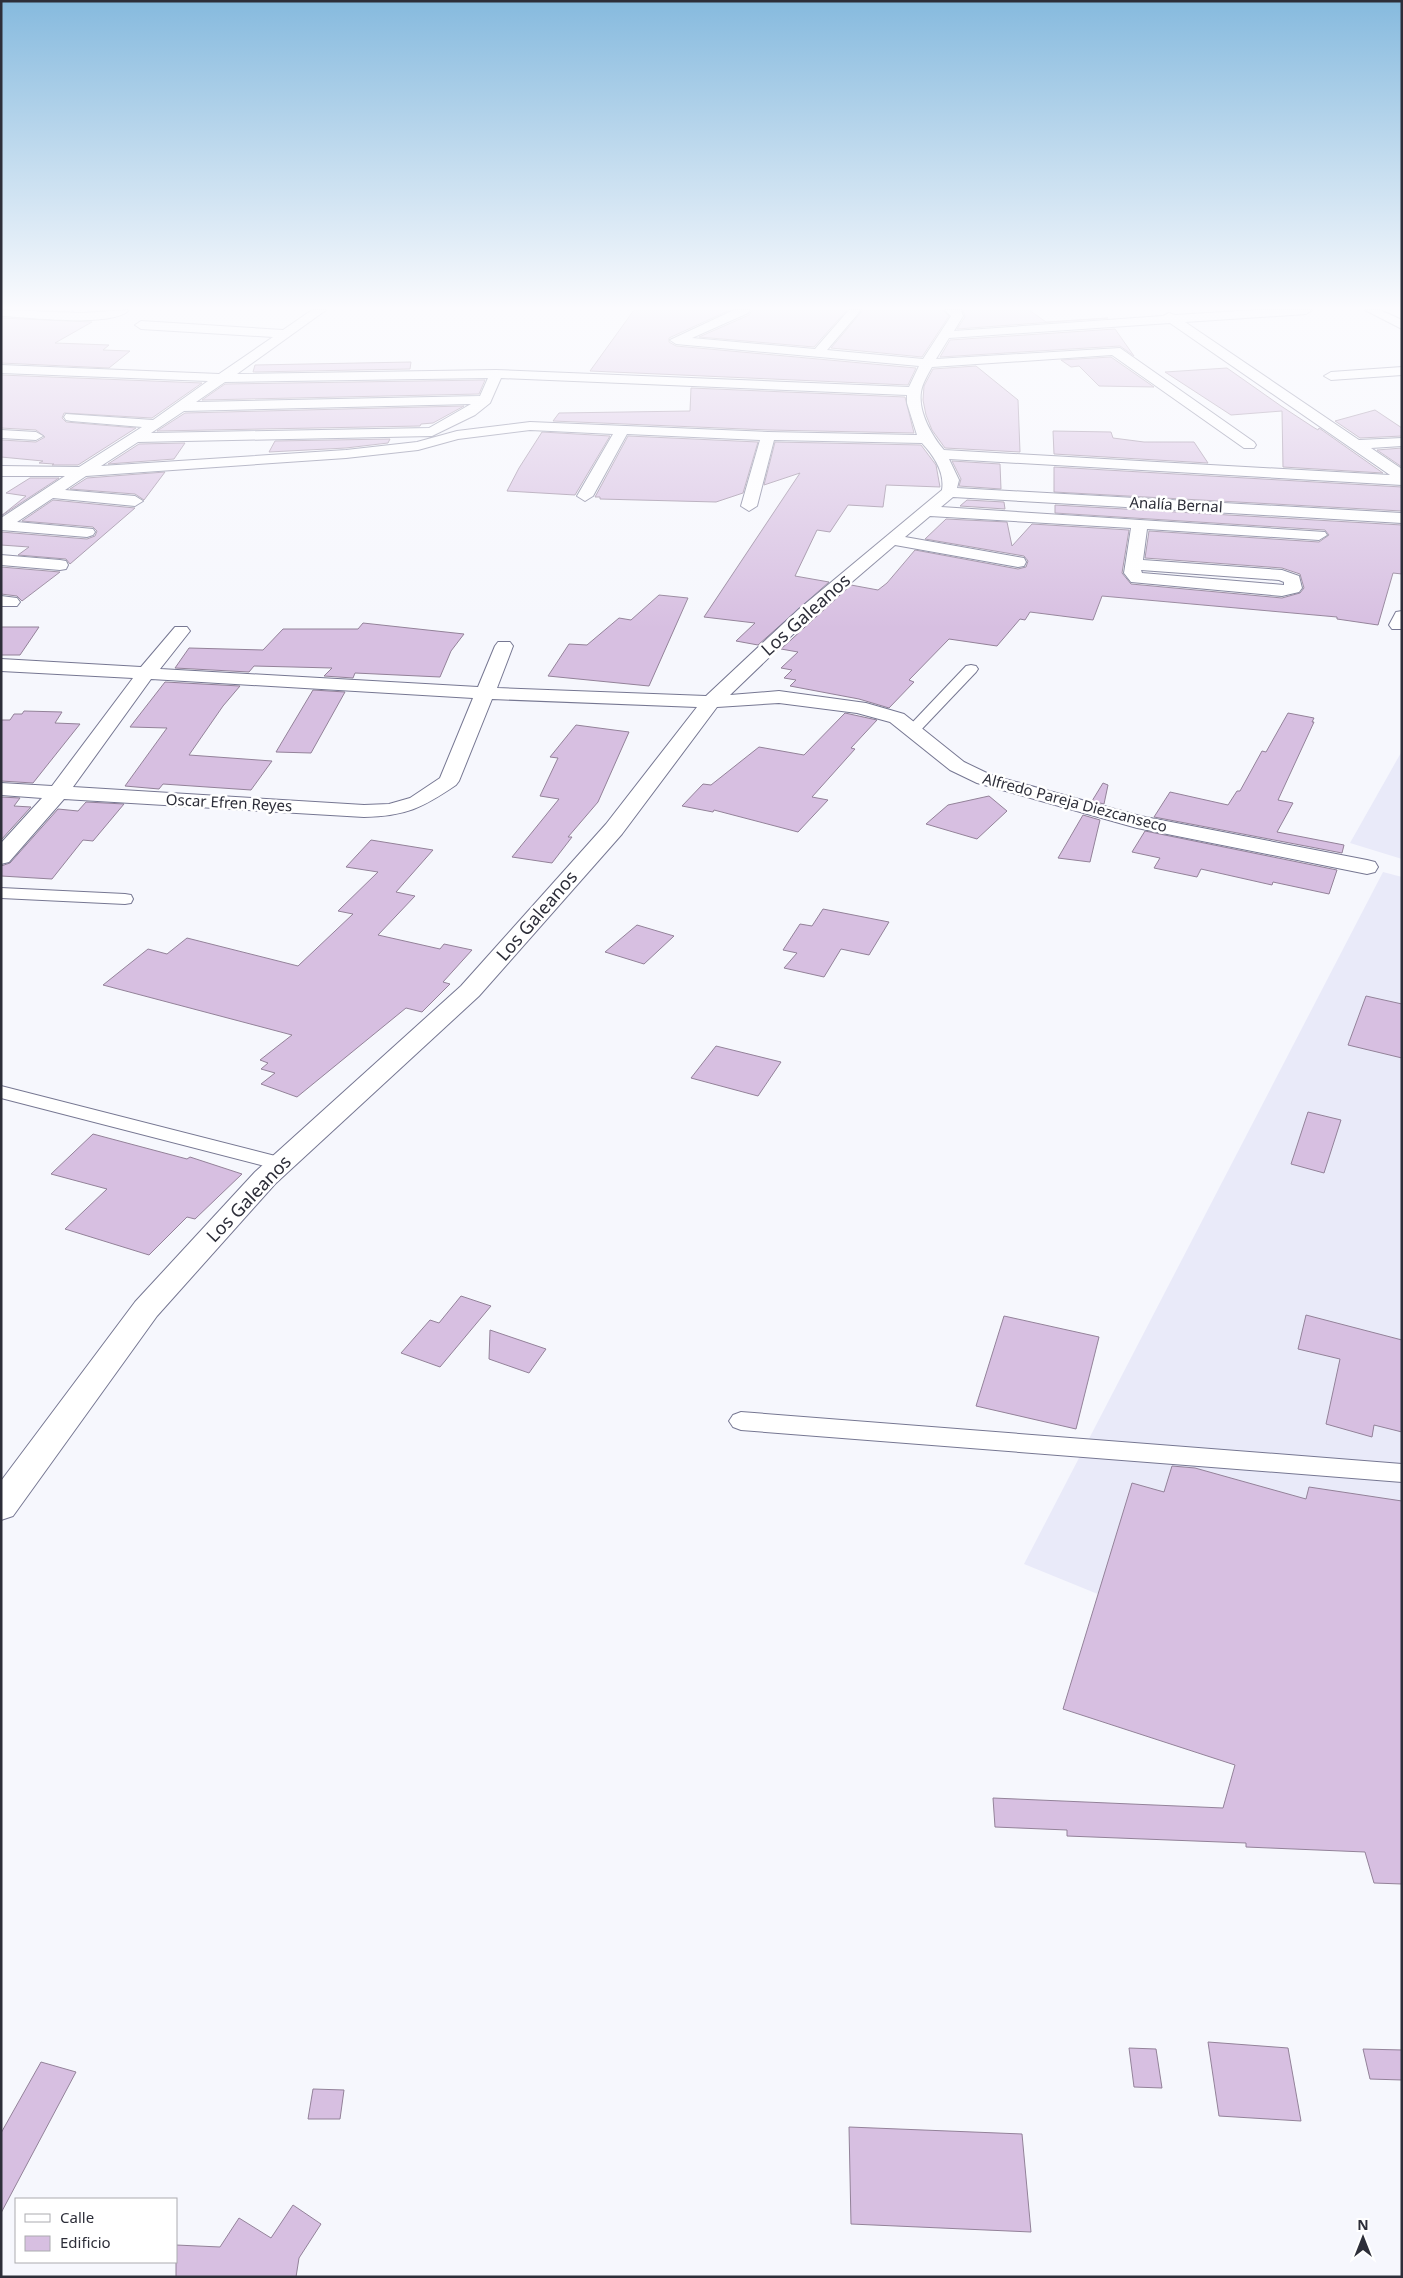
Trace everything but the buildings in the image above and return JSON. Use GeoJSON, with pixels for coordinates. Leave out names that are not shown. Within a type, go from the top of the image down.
{"type":"FeatureCollection","features":[{"type":"Feature","properties":{"kind":"street"},"geometry":{"type":"LineString","coordinates":[[1,525],[156,424],[163,416]]}},
{"type":"Feature","properties":{"kind":"street"},"geometry":{"type":"LineString","coordinates":[[432,432],[462,416]]}},
{"type":"Feature","properties":{"kind":"street"},"geometry":{"type":"LineString","coordinates":[[476,416],[480,419],[516,428]]}},
{"type":"Feature","properties":{"kind":"street"},"geometry":{"type":"LineString","coordinates":[[920,416],[951,480],[949,492]]}},
{"type":"Feature","properties":{"kind":"street"},"geometry":{"type":"LineString","coordinates":[[1208,416],[1249,445]]}},
{"type":"Feature","properties":{"kind":"street"},"geometry":{"type":"LineString","coordinates":[[1314,416],[1402,478]]}},
{"type":"Feature","properties":{"kind":"street"},"geometry":{"type":"LineString","coordinates":[[71,417],[156,424]]}},
{"type":"Feature","properties":{"kind":"street"},"geometry":{"type":"LineString","coordinates":[[1,471],[84,472],[346,454],[418,446],[457,435],[516,428],[768,436],[933,446],[1280,472],[1402,478]]}},
{"type":"Feature","properties":{"kind":"street"},"geometry":{"type":"LineString","coordinates":[[585,496],[622,430]]}},
{"type":"Feature","properties":{"kind":"street"},"geometry":{"type":"LineString","coordinates":[[133,438],[432,432],[457,435]]}},
{"type":"Feature","properties":{"kind":"street"},"geometry":{"type":"LineString","coordinates":[[1,434],[36,436]]}},
{"type":"Feature","properties":{"kind":"street"},"geometry":{"type":"LineString","coordinates":[[749,506],[768,436]]}},
{"type":"Feature","properties":{"kind":"street"},"geometry":{"type":"LineString","coordinates":[[1356,445],[1402,442]]}},
{"type":"Feature","properties":{"kind":"street"},"geometry":{"type":"LineString","coordinates":[[1280,472],[1292,500]]}},
{"type":"Feature","properties":{"kind":"street","name":"Analía Bernal"},"geometry":{"type":"LineString","coordinates":[[949,492],[1292,500],[1402,518]]}},
{"type":"Feature","properties":{"kind":"street","name":"Los Galeanos"},"geometry":{"type":"LineString","coordinates":[[7,1488],[146,1309],[280,1164],[470,992],[614,828],[711,702],[805,613],[949,492]]}},
{"type":"Feature","properties":{"kind":"street"},"geometry":{"type":"LineString","coordinates":[[49,493],[134,501]]}},
{"type":"Feature","properties":{"kind":"street"},"geometry":{"type":"LineString","coordinates":[[1,503],[30,506]]}},
{"type":"Feature","properties":{"kind":"street"},"geometry":{"type":"LineString","coordinates":[[927,511],[1319,535]]}},
{"type":"Feature","properties":{"kind":"street"},"geometry":{"type":"LineString","coordinates":[[1134,564],[1282,575],[1293,580],[1293,588],[1282,591],[1137,578],[1132,573],[1140,524]]}},
{"type":"Feature","properties":{"kind":"street"},"geometry":{"type":"LineString","coordinates":[[1,525],[87,532]]}},
{"type":"Feature","properties":{"kind":"street"},"geometry":{"type":"LineString","coordinates":[[892,540],[1018,562]]}},
{"type":"Feature","properties":{"kind":"street"},"geometry":{"type":"LineString","coordinates":[[1,560],[60,565]]}},
{"type":"Feature","properties":{"kind":"street"},"geometry":{"type":"LineString","coordinates":[[1,856],[57,794],[147,672],[181,631]]}},
{"type":"Feature","properties":{"kind":"street"},"geometry":{"type":"LineString","coordinates":[[487,693],[504,646]]}},
{"type":"Feature","properties":{"kind":"street","name":"Alfredo Pareja Diezcanseco"},"geometry":{"type":"LineString","coordinates":[[1,665],[487,693],[711,702],[760,697],[799,699],[878,711],[897,718],[914,729],[957,766],[984,779],[1137,822],[1368,867]]}},
{"type":"Feature","properties":{"kind":"street","name":"Oscar Efren Reyes"},"geometry":{"type":"LineString","coordinates":[[1,790],[364,811],[390,810],[417,802],[449,780],[487,693]]}},
{"type":"Feature","properties":{"kind":"lane"},"geometry":{"type":"LineString","coordinates":[[914,729],[971,669]]}},
{"type":"Feature","properties":{"kind":"lane"},"geometry":{"type":"LineString","coordinates":[[1,893],[125,899]]}},
{"type":"Feature","properties":{"kind":"lane"},"geometry":{"type":"LineString","coordinates":[[1,1092],[280,1164]]}},
{"type":"Feature","properties":{"kind":"lane"},"geometry":{"type":"LineString","coordinates":[[741,1421],[1402,1473]]}},
{"type":"Feature","properties":{"kind":"shaded area"},"geometry":{"type":"Polygon","coordinates":[[[1402,751],[1402,859],[1350,843],[1402,751]]]}},
{"type":"Feature","properties":{"kind":"shaded area"},"geometry":{"type":"Polygon","coordinates":[[[1383,872],[1402,877],[1402,1718],[1024,1564],[1383,872]]]}}]}
